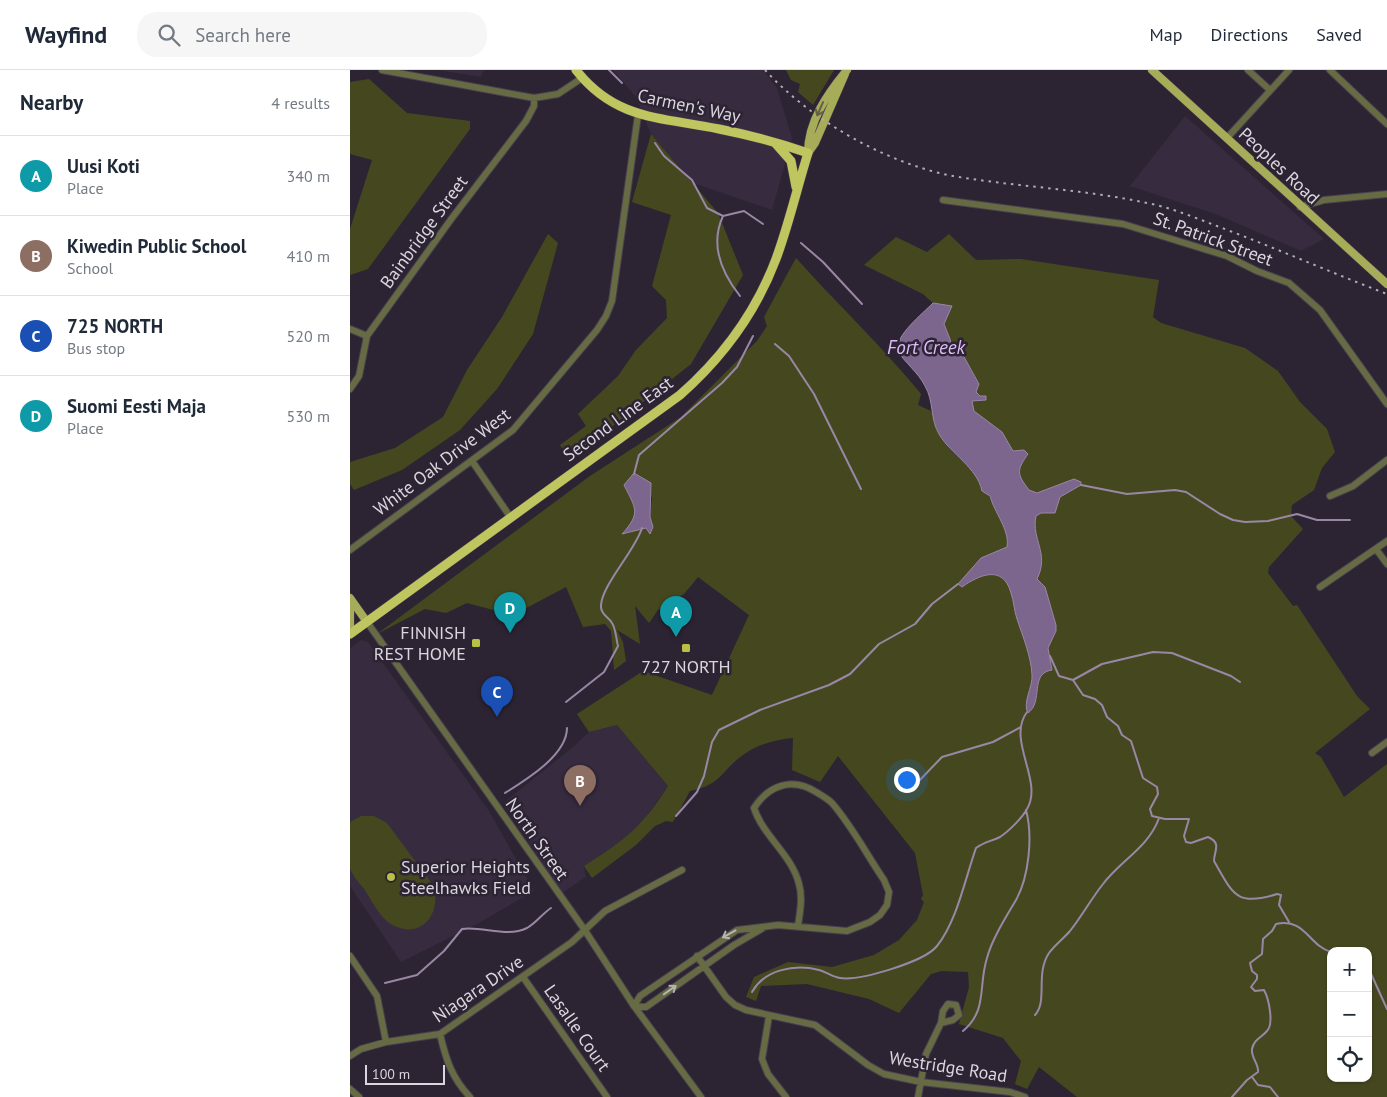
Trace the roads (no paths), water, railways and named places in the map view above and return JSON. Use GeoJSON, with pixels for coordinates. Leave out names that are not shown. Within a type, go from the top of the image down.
{"type":"FeatureCollection","features":[{"type":"Feature","properties":{"kind":"highway","name":"Carmen's Way"},"geometry":{"type":"LineString","coordinates":[[576,70],[582,78],[604,97],[638,116],[718,129],[772,141],[808,153]]}},
{"type":"Feature","properties":{"kind":"highway"},"geometry":{"type":"LineString","coordinates":[[772,141],[782,148],[791,161],[796,190]]}},
{"type":"Feature","properties":{"kind":"highway","name":"Second Line East"},"geometry":{"type":"LineString","coordinates":[[350,634],[680,395],[716,360],[742,325],[763,288],[782,240],[808,153]]}},
{"type":"Feature","properties":{"kind":"main road","name":"Peoples Road"},"geometry":{"type":"LineString","coordinates":[[1152,70],[1300,207],[1387,284]]}},
{"type":"Feature","properties":{"kind":"main road","name":"Second Line East"},"geometry":{"type":"LineString","coordinates":[[808,153],[815,143],[846,71]]}},
{"type":"Feature","properties":{"kind":"main road","name":"North Street"},"geometry":{"type":"LineString","coordinates":[[350,598],[367,622]]}},
{"type":"Feature","properties":{"kind":"main road"},"geometry":{"type":"LineString","coordinates":[[350,606],[350,625]]}},
{"type":"Feature","properties":{"kind":"street"},"geometry":{"type":"LineString","coordinates":[[382,70],[534,98],[558,94],[582,78]]}},
{"type":"Feature","properties":{"kind":"street"},"geometry":{"type":"LineString","coordinates":[[1248,70],[1270,90]]}},
{"type":"Feature","properties":{"kind":"street"},"geometry":{"type":"LineString","coordinates":[[1227,138],[1289,70]]}},
{"type":"Feature","properties":{"kind":"street"},"geometry":{"type":"LineString","coordinates":[[1330,70],[1387,124]]}},
{"type":"Feature","properties":{"kind":"street","name":"Bainbridge Street"},"geometry":{"type":"LineString","coordinates":[[350,389],[360,376],[366,336],[526,121],[534,106],[534,98]]}},
{"type":"Feature","properties":{"kind":"street","name":"White Oak Drive West"},"geometry":{"type":"LineString","coordinates":[[350,550],[513,430],[597,330],[606,316],[612,301],[638,116]]}},
{"type":"Feature","properties":{"kind":"street"},"geometry":{"type":"LineString","coordinates":[[1300,207],[1324,200],[1387,194]]}},
{"type":"Feature","properties":{"kind":"street","name":"St. Patrick Street"},"geometry":{"type":"LineString","coordinates":[[942,200],[1123,224],[1227,256],[1257,271],[1289,283],[1320,310],[1387,404]]}},
{"type":"Feature","properties":{"kind":"street"},"geometry":{"type":"LineString","coordinates":[[350,329],[366,336]]}},
{"type":"Feature","properties":{"kind":"street"},"geometry":{"type":"LineString","coordinates":[[1330,496],[1353,486],[1387,460]]}},
{"type":"Feature","properties":{"kind":"street"},"geometry":{"type":"LineString","coordinates":[[472,461],[511,518]]}},
{"type":"Feature","properties":{"kind":"street"},"geometry":{"type":"LineString","coordinates":[[1320,587],[1387,541]]}},
{"type":"Feature","properties":{"kind":"street"},"geometry":{"type":"LineString","coordinates":[[1376,549],[1387,564]]}},
{"type":"Feature","properties":{"kind":"street","name":"North Street"},"geometry":{"type":"LineString","coordinates":[[367,622],[584,930],[634,1006],[701,1097]]}},
{"type":"Feature","properties":{"kind":"street"},"geometry":{"type":"LineString","coordinates":[[1372,753],[1387,742]]}},
{"type":"Feature","properties":{"kind":"street"},"geometry":{"type":"LineString","coordinates":[[767,926],[741,940],[646,1007],[634,1006],[640,996],[737,930],[767,926],[798,926],[847,931],[880,915],[887,905],[889,892],[884,880],[831,802],[806,786],[794,783],[781,785],[770,791],[754,808],[758,819],[793,868],[799,883],[801,896],[798,926]]}},
{"type":"Feature","properties":{"kind":"street","name":"Niagara Drive"},"geometry":{"type":"LineString","coordinates":[[350,1056],[361,1049],[386,1042],[440,1034],[572,942],[605,912],[682,870]]}},
{"type":"Feature","properties":{"kind":"street"},"geometry":{"type":"LineString","coordinates":[[350,956],[377,996],[386,1042]]}},
{"type":"Feature","properties":{"kind":"street","name":"Westridge Road"},"geometry":{"type":"LineString","coordinates":[[697,956],[726,998],[736,1005],[769,1016],[792,1019],[814,1026],[876,1070],[896,1077],[921,1082],[1010,1092],[1025,1097]]}},
{"type":"Feature","properties":{"kind":"street","name":"Lasalle Court"},"geometry":{"type":"LineString","coordinates":[[523,977],[607,1097]]}},
{"type":"Feature","properties":{"kind":"street"},"geometry":{"type":"LineString","coordinates":[[769,1016],[762,1060],[768,1074],[786,1097]]}},
{"type":"Feature","properties":{"kind":"street"},"geometry":{"type":"LineString","coordinates":[[918,1097],[926,1054],[941,1023]]}},
{"type":"Feature","properties":{"kind":"street"},"geometry":{"type":"LineString","coordinates":[[440,1034],[446,1062],[452,1076],[470,1097]]}},
{"type":"Feature","properties":{"kind":"street"},"geometry":{"type":"LineString","coordinates":[[350,1089],[359,1097]]}},
{"type":"Feature","properties":{"kind":"water","name":"Fort Creek"},"geometry":{"type":"Polygon","coordinates":[[[933,303],[952,306],[944,324],[952,350],[963,355],[979,384],[976,392],[980,396],[986,396],[986,400],[972,401],[974,411],[1002,432],[1013,451],[1024,450],[1028,454],[1020,468],[1020,475],[1029,490],[1037,493],[1074,479],[1081,482],[1081,485],[1060,497],[1055,513],[1041,513],[1036,516],[1035,525],[1042,562],[1037,579],[1045,587],[1056,631],[1048,648],[1052,670],[1045,672],[1041,676],[1033,708],[1028,713],[1026,705],[1032,680],[1030,661],[1007,584],[1002,578],[990,575],[976,579],[962,587],[958,584],[981,558],[1007,547],[1004,528],[990,496],[982,491],[975,475],[939,434],[925,386],[897,350],[905,331],[933,303]]]}},
{"type":"Feature","properties":{"kind":"water"},"geometry":{"type":"Polygon","coordinates":[[[634,473],[651,483],[650,517],[653,527],[650,534],[646,528],[622,534],[632,521],[635,511],[624,485],[634,473]]]}},
{"type":"Feature","properties":{"kind":"waterway","name":"Fort Creek"},"geometry":{"type":"LineString","coordinates":[[609,70],[622,83]]}},
{"type":"Feature","properties":{"kind":"waterway","name":"Fort Creek"},"geometry":{"type":"LineString","coordinates":[[655,143],[664,156],[692,180],[707,208],[723,216],[744,211],[763,224]]}},
{"type":"Feature","properties":{"kind":"waterway"},"geometry":{"type":"LineString","coordinates":[[723,216],[719,226],[718,237],[720,258],[723,268],[740,296]]}},
{"type":"Feature","properties":{"kind":"waterway","name":"Fort Creek"},"geometry":{"type":"LineString","coordinates":[[801,243],[823,262],[862,304]]}},
{"type":"Feature","properties":{"kind":"waterway"},"geometry":{"type":"LineString","coordinates":[[634,474],[639,455],[722,383],[737,367],[753,336]]}},
{"type":"Feature","properties":{"kind":"waterway"},"geometry":{"type":"LineString","coordinates":[[775,344],[789,356],[814,394],[861,489]]}},
{"type":"Feature","properties":{"kind":"waterway"},"geometry":{"type":"LineString","coordinates":[[1081,485],[1127,494],[1175,490],[1186,492],[1220,514],[1233,520],[1245,522],[1268,521],[1297,514],[1317,520],[1350,520]]}},
{"type":"Feature","properties":{"kind":"waterway"},"geometry":{"type":"LineString","coordinates":[[566,702],[604,672],[618,646],[613,625],[601,610],[602,599],[642,528]]}},
{"type":"Feature","properties":{"kind":"waterway"},"geometry":{"type":"LineString","coordinates":[[676,816],[697,792],[704,776],[712,742],[719,730],[760,710],[829,685],[850,674],[879,644],[915,624],[932,604],[958,584]]}},
{"type":"Feature","properties":{"kind":"waterway"},"geometry":{"type":"LineString","coordinates":[[1073,680],[1102,664],[1153,652],[1172,653],[1231,676],[1240,682]]}},
{"type":"Feature","properties":{"kind":"waterway","name":"Fort Creek"},"geometry":{"type":"LineString","coordinates":[[1050,656],[1059,676],[1073,680]]}},
{"type":"Feature","properties":{"kind":"waterway","name":"Fort Creek"},"geometry":{"type":"LineString","coordinates":[[1073,680],[1083,695],[1095,699],[1102,705],[1107,717],[1118,726],[1122,735],[1131,741],[1143,778],[1157,787],[1158,794],[1150,809],[1152,816],[1165,819],[1189,819],[1184,836],[1186,842],[1191,843],[1208,837],[1215,842],[1214,861],[1231,889],[1237,895],[1244,898],[1253,899],[1277,894],[1281,895],[1279,905],[1289,922]]}},
{"type":"Feature","properties":{"kind":"waterway"},"geometry":{"type":"LineString","coordinates":[[752,992],[765,978],[781,970],[810,968],[840,978],[862,977],[906,964],[930,952],[937,946],[944,936],[955,912],[976,848],[1004,834],[1019,820],[1027,809],[1031,798],[1031,786],[1022,748],[1021,735],[1022,723],[1027,712]]}},
{"type":"Feature","properties":{"kind":"waterway"},"geometry":{"type":"LineString","coordinates":[[917,783],[942,757],[993,742],[1021,727]]}},
{"type":"Feature","properties":{"kind":"waterway"},"geometry":{"type":"LineString","coordinates":[[505,793],[534,774],[553,757],[565,738],[567,728]]}},
{"type":"Feature","properties":{"kind":"waterway"},"geometry":{"type":"LineString","coordinates":[[963,1031],[971,1023],[979,1006],[984,968],[992,943],[1016,900],[1024,880],[1029,844],[1026,810]]}},
{"type":"Feature","properties":{"kind":"waterway"},"geometry":{"type":"LineString","coordinates":[[1035,1015],[1041,1002],[1043,970],[1049,953],[1070,931],[1110,876],[1141,846],[1159,818]]}},
{"type":"Feature","properties":{"kind":"waterway"},"geometry":{"type":"LineString","coordinates":[[385,983],[417,975],[444,951],[462,929],[503,932],[519,931],[530,926],[551,908]]}},
{"type":"Feature","properties":{"kind":"waterway","name":"Fort Creek"},"geometry":{"type":"LineString","coordinates":[[1232,1097],[1247,1080],[1258,1072],[1252,1049],[1256,1041],[1267,1031],[1270,1023],[1268,999],[1264,990],[1255,991],[1251,987],[1257,979],[1257,975],[1252,971],[1250,963],[1262,954],[1263,939],[1272,931],[1276,924],[1286,923],[1300,928],[1317,944],[1327,950]]}},
{"type":"Feature","properties":{"kind":"waterway","name":"Fort Creek"},"geometry":{"type":"LineString","coordinates":[[1372,976],[1387,1009]]}},
{"type":"Feature","properties":{"kind":"waterway","name":"Fort Creek"},"geometry":{"type":"LineString","coordinates":[[1252,1077],[1258,1085],[1270,1087],[1278,1097]]}},
{"type":"Feature","properties":{"kind":"railway"},"geometry":{"type":"LineString","coordinates":[[765,70],[804,106],[827,122],[851,137],[901,161],[953,176],[1099,194],[1166,208],[1243,236],[1387,294]]}},
{"type":"Feature","properties":{"kind":"place","name":"Suomi Eesti Maja"},"geometry":{"type":"Point","coordinates":[510,633]}},
{"type":"Feature","properties":{"kind":"place","name":"Uusi Koti"},"geometry":{"type":"Point","coordinates":[676,637]}},
{"type":"Feature","properties":{"kind":"place","name":"FINNISH REST HOME"},"geometry":{"type":"Point","coordinates":[476,643]}},
{"type":"Feature","properties":{"kind":"place","name":"727 NORTH"},"geometry":{"type":"Point","coordinates":[686,648]}},
{"type":"Feature","properties":{"kind":"place","name":"725 NORTH"},"geometry":{"type":"Point","coordinates":[497,717]}},
{"type":"Feature","properties":{"kind":"place","name":"Kiwedin Public School"},"geometry":{"type":"Point","coordinates":[580,806]}},
{"type":"Feature","properties":{"kind":"place","name":"Superior Heights Steelhawks Field"},"geometry":{"type":"Point","coordinates":[391,877]}}]}
